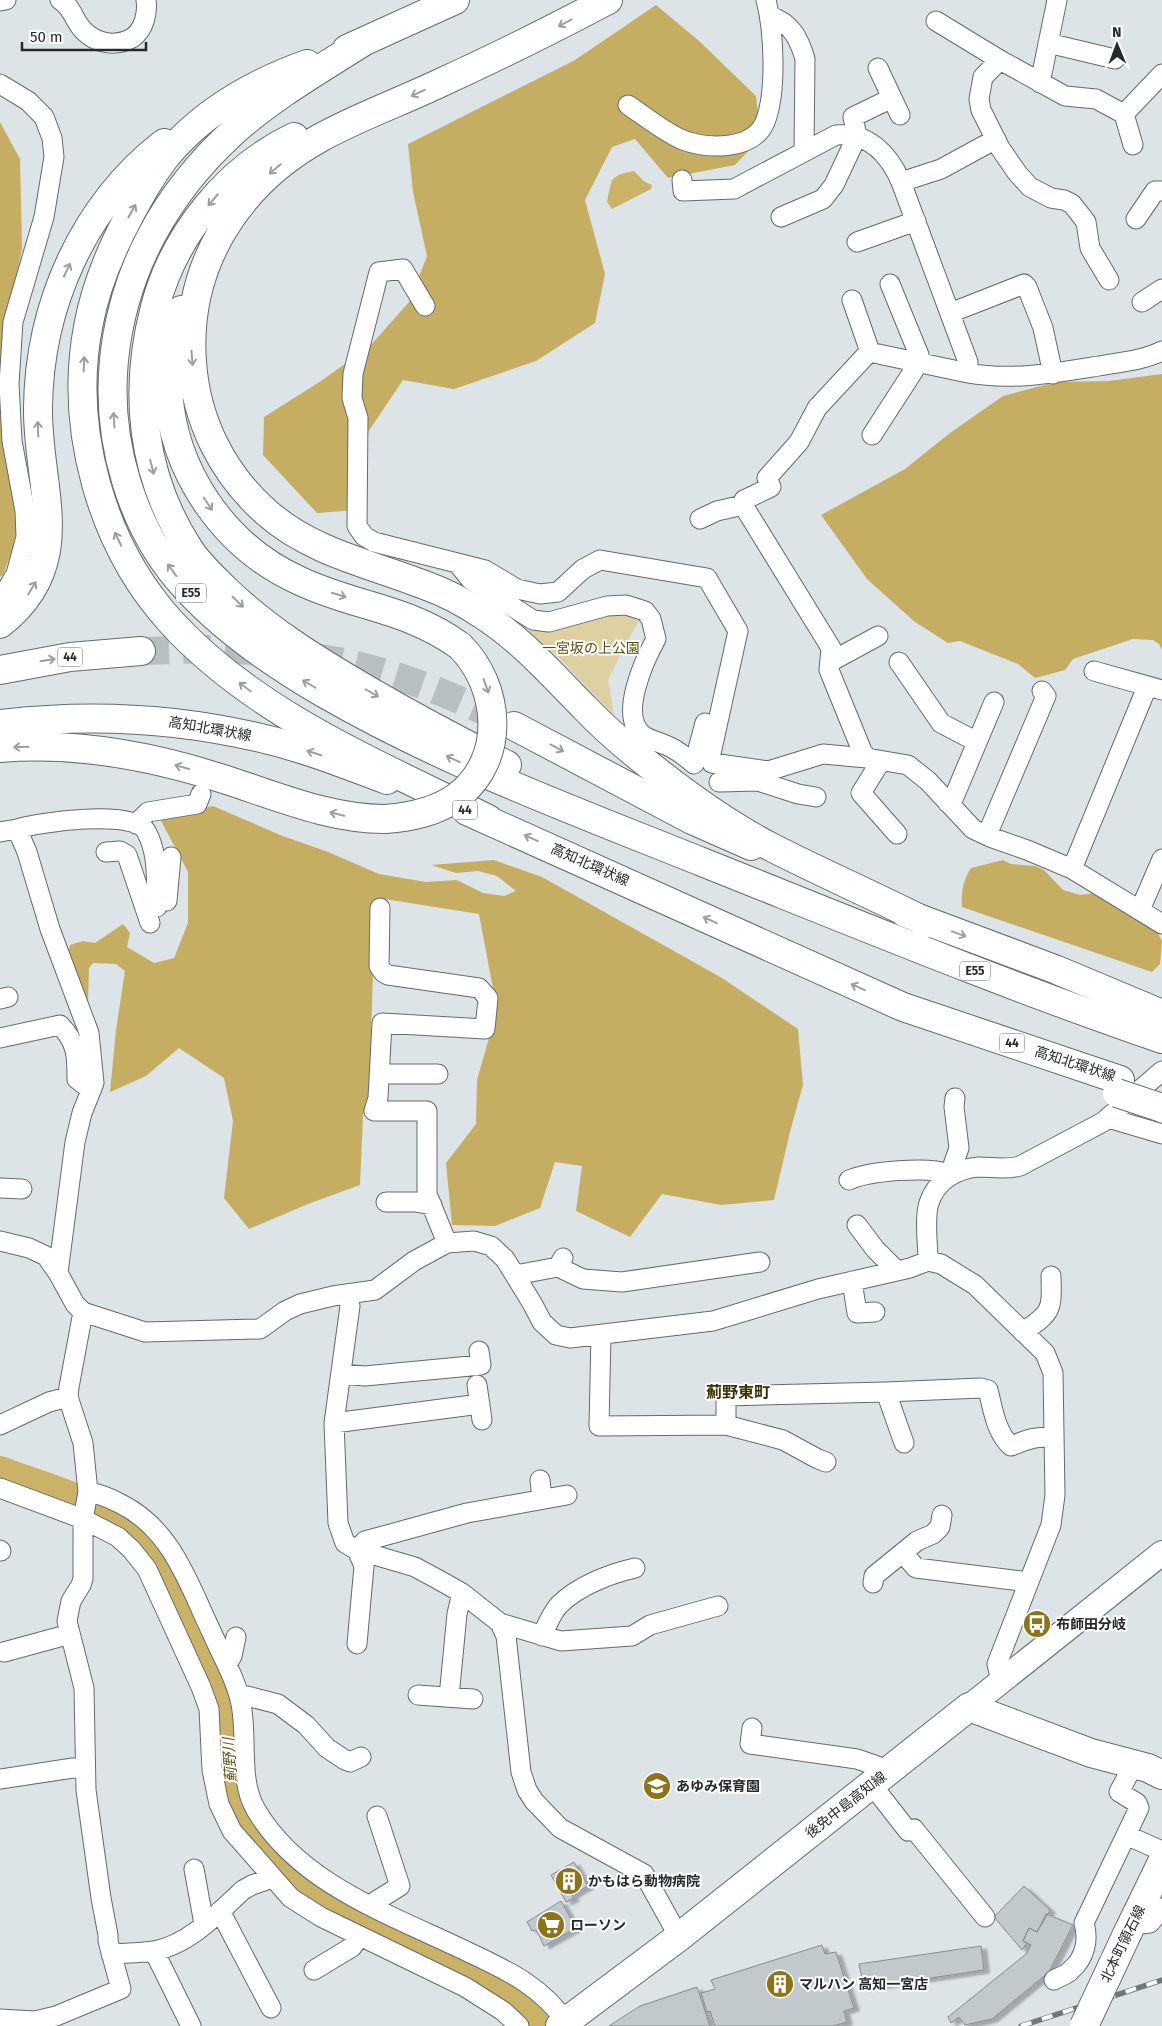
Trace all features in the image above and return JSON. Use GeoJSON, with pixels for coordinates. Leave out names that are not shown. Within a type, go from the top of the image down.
{"type":"FeatureCollection","features":[{"type":"Feature","properties":{"kind":"main road"},"geometry":{"type":"LineString","coordinates":[[0,624],[18,608],[32,590],[41,571],[47,550],[48,510],[39,444],[38,409],[39,376],[45,340],[62,280],[90,224],[107,199],[129,174],[178,132],[235,97],[298,67],[364,42],[455,0]]}},
{"type":"Feature","properties":{"kind":"main road"},"geometry":{"type":"LineString","coordinates":[[0,748],[45,746],[76,748],[143,758],[215,776],[320,810],[364,819],[405,817],[424,813],[450,801],[470,785],[488,754],[492,739],[493,721],[488,689],[481,672],[472,658],[444,634],[419,621],[319,589],[278,570],[254,555],[235,538],[204,499],[192,477],[175,434],[168,386],[169,362],[174,334],[191,284],[221,230],[240,204],[263,179],[288,158],[347,124],[391,106],[544,34],[608,0]]}},
{"type":"Feature","properties":{"kind":"main road","name":"E55"},"geometry":{"type":"LineString","coordinates":[[364,42],[294,86],[234,131],[187,180],[164,211],[142,253],[126,295],[116,341],[111,386],[115,441],[130,494],[152,543],[184,587],[231,630],[290,673],[372,721],[494,778],[962,966],[1162,1038]]}},
{"type":"Feature","properties":{"kind":"main road"},"geometry":{"type":"LineString","coordinates":[[235,97],[188,134],[167,156],[132,209],[117,239],[95,297],[88,327],[84,360],[83,394],[85,428],[90,460],[100,496],[130,564],[149,593],[170,620],[222,670],[255,695],[318,734],[488,819]]}},
{"type":"Feature","properties":{"kind":"main road","name":"E55"},"geometry":{"type":"LineString","coordinates":[[391,106],[316,127],[279,144],[249,164],[223,188],[200,214],[181,243],[167,271],[149,328],[143,389],[144,422],[149,455],[158,488],[172,519],[190,551],[214,579],[244,608],[280,635],[330,668],[413,716],[506,764],[790,897]]}},
{"type":"Feature","properties":{"kind":"main road"},"geometry":{"type":"LineString","coordinates":[[221,230],[198,287],[191,344],[193,371],[202,413],[215,447],[229,472],[266,512],[288,530],[315,545],[344,558],[426,585],[472,608],[515,638],[616,737],[682,790],[771,847],[874,895],[928,923]]}},
{"type":"Feature","properties":{"kind":"main road","name":"44"},"geometry":{"type":"LineString","coordinates":[[0,670],[70,657],[140,651]]}},
{"type":"Feature","properties":{"kind":"main road","name":"高知北環状線"},"geometry":{"type":"LineString","coordinates":[[0,724],[58,718],[116,718],[180,723],[270,740],[326,757],[488,819],[903,1007],[1115,1097],[1162,1094]]}},
{"type":"Feature","properties":{"kind":"main road"},"geometry":{"type":"LineString","coordinates":[[514,726],[692,820],[928,923],[1057,970],[1162,1014]]}},
{"type":"Feature","properties":{"kind":"main road"},"geometry":{"type":"LineString","coordinates":[[1057,970],[1127,985],[1162,998]]}},
{"type":"Feature","properties":{"kind":"main road"},"geometry":{"type":"LineString","coordinates":[[1115,1097],[1162,1108]]}},
{"type":"Feature","properties":{"kind":"main road"},"geometry":{"type":"LineString","coordinates":[[970,1707],[1091,1754],[1134,1764],[1161,1773]]}},
{"type":"Feature","properties":{"kind":"main road","name":"後免中島高知線"},"geometry":{"type":"LineString","coordinates":[[564,2025],[679,1937],[970,1707]]}},
{"type":"Feature","properties":{"kind":"main road","name":"北本町領石線"},"geometry":{"type":"LineString","coordinates":[[1084,2026],[1162,1862]]}},
{"type":"Feature","properties":{"kind":"street"},"geometry":{"type":"LineString","coordinates":[[0,2],[6,0]]}},
{"type":"Feature","properties":{"kind":"street"},"geometry":{"type":"LineString","coordinates":[[60,0],[66,3],[83,31],[102,43],[122,43],[136,35],[143,24],[147,7],[146,0]]}},
{"type":"Feature","properties":{"kind":"street"},"geometry":{"type":"LineString","coordinates":[[1040,83],[1057,0]]}},
{"type":"Feature","properties":{"kind":"street"},"geometry":{"type":"LineString","coordinates":[[628,105],[680,140],[698,145],[723,147],[738,143],[757,134],[765,123],[770,101],[773,62],[768,8]]}},
{"type":"Feature","properties":{"kind":"street"},"geometry":{"type":"LineString","coordinates":[[768,8],[796,36],[802,47],[805,59],[804,152]]}},
{"type":"Feature","properties":{"kind":"street"},"geometry":{"type":"LineString","coordinates":[[936,21],[1000,60],[1065,96],[1096,99],[1124,114],[1134,145]]}},
{"type":"Feature","properties":{"kind":"street"},"geometry":{"type":"LineString","coordinates":[[1048,43],[1115,59]]}},
{"type":"Feature","properties":{"kind":"street"},"geometry":{"type":"LineString","coordinates":[[1000,60],[982,77],[979,99],[981,110],[1000,148],[1018,174],[1030,187],[1051,198],[1064,200],[1072,204],[1086,222],[1090,248],[1108,280]]}},
{"type":"Feature","properties":{"kind":"street"},"geometry":{"type":"LineString","coordinates":[[781,218],[823,200],[834,185],[857,136],[853,117],[896,106],[878,68]]}},
{"type":"Feature","properties":{"kind":"street"},"geometry":{"type":"LineString","coordinates":[[1124,114],[1162,74]]}},
{"type":"Feature","properties":{"kind":"street"},"geometry":{"type":"LineString","coordinates":[[0,84],[28,101],[44,117],[52,138],[54,157],[44,217],[13,322],[9,384],[12,431],[25,511],[26,537],[16,574],[4,594],[0,597]]}},
{"type":"Feature","properties":{"kind":"street"},"geometry":{"type":"LineString","coordinates":[[682,180],[683,192],[734,189],[836,135],[850,134],[870,140],[895,167],[968,362],[968,373]]}},
{"type":"Feature","properties":{"kind":"street"},"geometry":{"type":"LineString","coordinates":[[901,182],[941,169],[996,139]]}},
{"type":"Feature","properties":{"kind":"street"},"geometry":{"type":"LineString","coordinates":[[1136,220],[1155,192],[1162,191]]}},
{"type":"Feature","properties":{"kind":"street"},"geometry":{"type":"LineString","coordinates":[[857,242],[916,221]]}},
{"type":"Feature","properties":{"kind":"street"},"geometry":{"type":"LineString","coordinates":[[425,306],[403,269],[379,272],[353,374],[352,398],[358,418],[358,526],[364,536],[374,542],[485,570],[517,589],[540,594],[558,592],[582,569],[600,560],[707,578],[738,631],[710,758],[712,763],[758,776],[798,794],[816,796]]}},
{"type":"Feature","properties":{"kind":"street"},"geometry":{"type":"LineString","coordinates":[[872,435],[918,361],[919,355],[890,284]]}},
{"type":"Feature","properties":{"kind":"street"},"geometry":{"type":"LineString","coordinates":[[950,313],[1024,284],[1027,287],[1043,328],[1053,374]]}},
{"type":"Feature","properties":{"kind":"street"},"geometry":{"type":"LineString","coordinates":[[1142,302],[1162,289]]}},
{"type":"Feature","properties":{"kind":"street"},"geometry":{"type":"LineString","coordinates":[[852,300],[869,352]]}},
{"type":"Feature","properties":{"kind":"street"},"geometry":{"type":"LineString","coordinates":[[869,352],[968,373],[1016,377],[1053,374],[1149,358],[1162,351]]}},
{"type":"Feature","properties":{"kind":"street"},"geometry":{"type":"LineString","coordinates":[[869,352],[817,408],[799,442],[767,478],[771,487],[744,500],[743,505],[830,648],[829,670],[862,751],[874,759]]}},
{"type":"Feature","properties":{"kind":"street"},"geometry":{"type":"LineString","coordinates":[[700,519],[717,511],[743,505]]}},
{"type":"Feature","properties":{"kind":"street"},"geometry":{"type":"LineString","coordinates":[[457,563],[471,580],[533,620],[549,622],[607,606],[626,605],[645,611],[651,619],[656,639],[643,662],[638,680],[633,714],[636,728],[643,735],[672,748],[694,764],[705,723]]}},
{"type":"Feature","properties":{"kind":"street"},"geometry":{"type":"LineString","coordinates":[[830,662],[878,636]]}},
{"type":"Feature","properties":{"kind":"street"},"geometry":{"type":"LineString","coordinates":[[899,662],[941,723],[977,742]]}},
{"type":"Feature","properties":{"kind":"street"},"geometry":{"type":"LineString","coordinates":[[1072,869],[1127,716],[1155,689],[1094,671]]}},
{"type":"Feature","properties":{"kind":"street"},"geometry":{"type":"LineString","coordinates":[[987,836],[1046,696],[1042,691]]}},
{"type":"Feature","properties":{"kind":"street"},"geometry":{"type":"LineString","coordinates":[[948,803],[954,797],[994,702]]}},
{"type":"Feature","properties":{"kind":"street"},"geometry":{"type":"LineString","coordinates":[[719,782],[758,776],[822,754],[874,759],[908,765],[928,781],[973,829],[1072,869],[1162,924]]}},
{"type":"Feature","properties":{"kind":"street"},"geometry":{"type":"LineString","coordinates":[[874,759],[861,793],[897,834]]}},
{"type":"Feature","properties":{"kind":"street"},"geometry":{"type":"LineString","coordinates":[[136,824],[148,812],[197,804],[201,794]]}},
{"type":"Feature","properties":{"kind":"street"},"geometry":{"type":"LineString","coordinates":[[58,1273],[75,1142],[82,1113],[94,1083],[89,1033],[50,928],[27,852],[8,831],[34,824],[82,820],[125,820],[146,829],[155,853],[151,914]]}},
{"type":"Feature","properties":{"kind":"street"},"geometry":{"type":"LineString","coordinates":[[106,852],[120,851],[127,855],[151,914]]}},
{"type":"Feature","properties":{"kind":"street"},"geometry":{"type":"LineString","coordinates":[[151,914],[166,905],[171,857]]}},
{"type":"Feature","properties":{"kind":"street"},"geometry":{"type":"LineString","coordinates":[[1140,910],[1162,859]]}},
{"type":"Feature","properties":{"kind":"street"},"geometry":{"type":"LineString","coordinates":[[380,908],[379,966],[383,972],[388,975],[479,988],[488,998],[485,1030],[382,1023],[378,1098],[374,1112],[427,1110],[427,1194],[447,1242]]}},
{"type":"Feature","properties":{"kind":"street"},"geometry":{"type":"LineString","coordinates":[[0,1038],[60,1025],[71,1036],[76,1053],[77,1079],[91,1090]]}},
{"type":"Feature","properties":{"kind":"street"},"geometry":{"type":"LineString","coordinates":[[849,1180],[861,1174],[927,1170],[942,1171],[950,1174],[972,1168],[1009,1169],[1020,1166],[1115,1097],[1162,1071]]}},
{"type":"Feature","properties":{"kind":"street"},"geometry":{"type":"LineString","coordinates":[[380,1074],[438,1074]]}},
{"type":"Feature","properties":{"kind":"street"},"geometry":{"type":"LineString","coordinates":[[1115,1097],[1162,1134]]}},
{"type":"Feature","properties":{"kind":"street"},"geometry":{"type":"LineString","coordinates":[[928,1261],[928,1203],[941,1183],[950,1174],[959,1148],[954,1107],[955,1098]]}},
{"type":"Feature","properties":{"kind":"street"},"geometry":{"type":"LineString","coordinates":[[0,1188],[22,1189]]}},
{"type":"Feature","properties":{"kind":"street"},"geometry":{"type":"LineString","coordinates":[[386,1202],[416,1202],[432,1205]]}},
{"type":"Feature","properties":{"kind":"street"},"geometry":{"type":"LineString","coordinates":[[857,1225],[874,1249],[897,1271]]}},
{"type":"Feature","properties":{"kind":"street"},"geometry":{"type":"LineString","coordinates":[[0,1241],[29,1248],[46,1256],[75,1304],[83,1312],[145,1332],[260,1329],[285,1311],[300,1304],[375,1290],[414,1261],[447,1242],[474,1241],[491,1246],[505,1259],[542,1322],[556,1335],[570,1338],[713,1321],[818,1289],[897,1271],[928,1261],[941,1264],[975,1285],[1045,1353],[1053,1373],[1055,1494],[1051,1525],[997,1664],[1001,1681]]}},
{"type":"Feature","properties":{"kind":"street"},"geometry":{"type":"LineString","coordinates":[[515,1275],[561,1262],[583,1278],[622,1282],[760,1262]]}},
{"type":"Feature","properties":{"kind":"street"},"geometry":{"type":"LineString","coordinates":[[1023,1332],[1044,1317],[1052,1303],[1051,1276]]}},
{"type":"Feature","properties":{"kind":"street"},"geometry":{"type":"LineString","coordinates":[[852,1281],[857,1313],[875,1312]]}},
{"type":"Feature","properties":{"kind":"street"},"geometry":{"type":"LineString","coordinates":[[348,1294],[350,1306],[334,1423],[338,1523],[345,1542],[356,1550],[415,1567],[462,1593],[500,1623],[561,1641],[632,1636],[650,1625],[718,1606]]}},
{"type":"Feature","properties":{"kind":"street"},"geometry":{"type":"LineString","coordinates":[[0,2019],[35,2021],[56,2016],[121,1988],[108,1941],[95,1860],[85,1769],[84,1688],[70,1634],[67,1613],[83,1579],[82,1519],[88,1492],[83,1443],[68,1398],[83,1312]]}},
{"type":"Feature","properties":{"kind":"street"},"geometry":{"type":"LineString","coordinates":[[601,1335],[599,1426],[726,1425],[783,1440],[818,1460],[826,1462]]}},
{"type":"Feature","properties":{"kind":"street"},"geometry":{"type":"LineString","coordinates":[[341,1374],[365,1376],[481,1365],[479,1351]]}},
{"type":"Feature","properties":{"kind":"street"},"geometry":{"type":"LineString","coordinates":[[334,1423],[481,1412],[477,1385]]}},
{"type":"Feature","properties":{"kind":"street"},"geometry":{"type":"LineString","coordinates":[[726,1425],[726,1396],[981,1388],[988,1390],[999,1430],[1004,1440],[1011,1446],[1035,1437],[1054,1438]]}},
{"type":"Feature","properties":{"kind":"street"},"geometry":{"type":"LineString","coordinates":[[886,1392],[904,1444]]}},
{"type":"Feature","properties":{"kind":"street"},"geometry":{"type":"LineString","coordinates":[[0,1425],[49,1402],[68,1398]]}},
{"type":"Feature","properties":{"kind":"street"},"geometry":{"type":"LineString","coordinates":[[0,1488],[82,1519],[118,1537],[132,1550],[147,1569],[201,1687],[209,1709],[212,1770],[219,1804],[232,1831],[291,1898],[321,1917],[465,1987],[503,2011],[519,2026]]}},
{"type":"Feature","properties":{"kind":"street"},"geometry":{"type":"LineString","coordinates":[[356,1550],[365,1541],[541,1490],[567,1495]]}},
{"type":"Feature","properties":{"kind":"street"},"geometry":{"type":"LineString","coordinates":[[88,1492],[101,1494],[133,1510],[151,1524],[181,1565],[227,1664],[239,1696],[244,1722],[248,1792],[259,1815],[279,1840],[308,1867],[350,1896],[512,1973],[538,1991],[564,2025]]}},
{"type":"Feature","properties":{"kind":"street"},"geometry":{"type":"LineString","coordinates":[[873,1583],[874,1576],[903,1552],[917,1541],[933,1534],[940,1527],[942,1515]]}},
{"type":"Feature","properties":{"kind":"street"},"geometry":{"type":"LineString","coordinates":[[356,1550],[364,1566],[357,1644]]}},
{"type":"Feature","properties":{"kind":"street"},"geometry":{"type":"LineString","coordinates":[[903,1552],[916,1568],[1029,1582]]}},
{"type":"Feature","properties":{"kind":"street"},"geometry":{"type":"LineString","coordinates":[[970,1707],[1162,1553]]}},
{"type":"Feature","properties":{"kind":"street"},"geometry":{"type":"LineString","coordinates":[[542,1636],[558,1606],[573,1593],[622,1566]]}},
{"type":"Feature","properties":{"kind":"street"},"geometry":{"type":"LineString","coordinates":[[448,1697],[457,1614],[462,1593]]}},
{"type":"Feature","properties":{"kind":"street"},"geometry":{"type":"LineString","coordinates":[[500,1623],[506,1636],[521,1772],[527,1790],[534,1801],[560,1828],[644,1874],[679,1937]]}},
{"type":"Feature","properties":{"kind":"street"},"geometry":{"type":"LineString","coordinates":[[4,1652],[70,1634]]}},
{"type":"Feature","properties":{"kind":"street"},"geometry":{"type":"LineString","coordinates":[[227,1664],[232,1656],[236,1637]]}},
{"type":"Feature","properties":{"kind":"street"},"geometry":{"type":"LineString","coordinates":[[418,1695],[473,1699]]}},
{"type":"Feature","properties":{"kind":"street"},"geometry":{"type":"LineString","coordinates":[[239,1696],[247,1696],[278,1704],[306,1725],[327,1748],[345,1760],[350,1762],[361,1757]]}},
{"type":"Feature","properties":{"kind":"street"},"geometry":{"type":"LineString","coordinates":[[752,1728],[750,1744],[857,1759],[877,1766],[879,1780],[908,1831],[914,1829],[985,1917]]}},
{"type":"Feature","properties":{"kind":"street"},"geometry":{"type":"LineString","coordinates":[[1054,1980],[1071,1971],[1086,1948],[1087,1933],[1084,1923],[1139,1808],[1137,1803],[1119,1792],[1134,1764]]}},
{"type":"Feature","properties":{"kind":"street"},"geometry":{"type":"LineString","coordinates":[[1,1774],[73,1768],[85,1769]]}},
{"type":"Feature","properties":{"kind":"street"},"geometry":{"type":"LineString","coordinates":[[374,1907],[376,1901],[400,1886],[377,1816]]}},
{"type":"Feature","properties":{"kind":"street"},"geometry":{"type":"LineString","coordinates":[[1126,1835],[1162,1851]]}},
{"type":"Feature","properties":{"kind":"street"},"geometry":{"type":"LineString","coordinates":[[194,1869],[204,1924]]}},
{"type":"Feature","properties":{"kind":"street"},"geometry":{"type":"LineString","coordinates":[[112,1954],[154,1951],[184,1940],[252,1885],[272,1878]]}},
{"type":"Feature","properties":{"kind":"street"},"geometry":{"type":"LineString","coordinates":[[1130,1929],[1150,1923],[1162,1908]]}},
{"type":"Feature","properties":{"kind":"street"},"geometry":{"type":"LineString","coordinates":[[220,1911],[271,2008]]}},
{"type":"Feature","properties":{"kind":"street"},"geometry":{"type":"LineString","coordinates":[[314,1970],[352,1947],[360,1936]]}},
{"type":"Feature","properties":{"kind":"street"},"geometry":{"type":"LineString","coordinates":[[154,1951],[191,2026]]}},
{"type":"Feature","properties":{"kind":"green space","name":"一宮坂の上公園"},"geometry":{"type":"Polygon","coordinates":[[[598,614],[627,614],[639,621],[608,680],[614,715],[559,658],[528,631],[546,631],[598,614]]]}},
{"type":"Feature","properties":{"kind":"shaded area"},"geometry":{"type":"Polygon","coordinates":[[[656,5],[698,40],[756,96],[761,138],[735,165],[668,178],[635,139],[612,147],[585,200],[605,274],[595,323],[536,361],[454,389],[403,380],[364,438],[357,510],[317,513],[263,455],[264,417],[321,381],[370,346],[409,302],[427,256],[413,192],[408,144],[575,60],[656,5]]]}},
{"type":"Feature","properties":{"kind":"shaded area"},"geometry":{"type":"Polygon","coordinates":[[[0,122],[20,159],[22,248],[3,349],[2,439],[18,525],[12,551],[3,575],[0,577],[0,122]]]}},
{"type":"Feature","properties":{"kind":"shaded area"},"geometry":{"type":"Polygon","coordinates":[[[634,171],[645,182],[652,185],[651,189],[612,209],[607,202],[613,179],[634,171]]]}},
{"type":"Feature","properties":{"kind":"shaded area"},"geometry":{"type":"Polygon","coordinates":[[[1162,374],[1162,650],[1159,644],[1153,640],[1133,639],[1073,659],[1065,670],[1035,678],[1018,664],[960,641],[948,643],[915,622],[867,579],[821,515],[905,469],[950,433],[1003,396],[1056,382],[1109,381],[1162,374]]]}},
{"type":"Feature","properties":{"kind":"shaded area"},"geometry":{"type":"Polygon","coordinates":[[[213,806],[379,874],[426,882],[457,880],[483,893],[504,896],[516,891],[497,876],[478,871],[456,873],[431,865],[494,860],[542,877],[722,978],[798,1029],[803,1085],[774,1200],[721,1205],[662,1194],[630,1237],[576,1211],[582,1166],[555,1162],[540,1208],[495,1226],[452,1225],[446,1163],[476,1124],[477,1080],[497,1010],[479,914],[378,898],[375,911],[369,1098],[363,1116],[360,1185],[249,1229],[224,1198],[233,1121],[224,1078],[179,1048],[146,1076],[110,1092],[116,1030],[125,971],[116,964],[93,963],[89,968],[88,1005],[68,955],[70,945],[83,941],[95,943],[123,924],[130,933],[127,947],[154,963],[174,958],[188,923],[188,872],[159,817],[213,806]]]}},
{"type":"Feature","properties":{"kind":"shaded area"},"geometry":{"type":"Polygon","coordinates":[[[1003,860],[1011,864],[1035,866],[1044,870],[1063,890],[1080,895],[1095,893],[1156,930],[1162,941],[1160,964],[1152,972],[962,907],[963,887],[971,868],[1003,860]]]}},
{"type":"Feature","properties":{"kind":"building","name":"かもはら動物病院"},"geometry":{"type":"Polygon","coordinates":[[[574,1862],[588,1886],[572,1895],[574,1898],[566,1902],[551,1875],[574,1862]]]}},
{"type":"Feature","properties":{"kind":"building"},"geometry":{"type":"Polygon","coordinates":[[[1024,1886],[1050,1910],[1037,1932],[1029,1928],[1023,1941],[1027,1943],[1022,1950],[994,1917],[1024,1886]]]}},
{"type":"Feature","properties":{"kind":"building","name":"ローソン"},"geometry":{"type":"Polygon","coordinates":[[[561,1901],[576,1928],[544,1946],[536,1930],[532,1931],[527,1922],[561,1901]]]}},
{"type":"Feature","properties":{"kind":"building"},"geometry":{"type":"Polygon","coordinates":[[[1046,1914],[1073,1925],[1049,1972],[992,2019],[965,2025],[959,2017],[951,2023],[948,2017],[1026,1954],[1031,1945],[1023,1941],[1029,1928],[1037,1932],[1046,1914]]]}},
{"type":"Feature","properties":{"kind":"building","name":"マルハン 高知一宮店"},"geometry":{"type":"Polygon","coordinates":[[[822,1945],[825,1954],[836,1952],[854,2008],[844,2011],[847,2022],[833,2026],[715,2026],[710,2011],[707,2012],[701,1993],[715,1989],[711,1980],[822,1945]]]}},
{"type":"Feature","properties":{"kind":"building"},"geometry":{"type":"Polygon","coordinates":[[[981,1946],[984,1970],[864,1988],[859,1964],[981,1946]]]}},
{"type":"Feature","properties":{"kind":"building"},"geometry":{"type":"Polygon","coordinates":[[[697,1987],[710,2026],[609,2026],[640,2006],[697,1987]]]}},
{"type":"Feature","properties":{"kind":"waterway","name":"薊野川"},"geometry":{"type":"LineString","coordinates":[[0,1471],[70,1496],[104,1511],[135,1531],[154,1551],[169,1575],[220,1687],[227,1715],[230,1781],[235,1801],[260,1842],[283,1866],[320,1897],[506,1990],[530,2010],[543,2026]]}},
{"type":"Feature","properties":{"kind":"tunnel"},"geometry":{"type":"LineString","coordinates":[[141,651],[212,649],[271,652]]}},
{"type":"Feature","properties":{"kind":"tunnel"},"geometry":{"type":"LineString","coordinates":[[314,657],[365,667],[414,682],[462,701],[509,723]]}},
{"type":"Feature","properties":{"kind":"railway"},"geometry":{"type":"LineString","coordinates":[[1021,2026],[1162,1980]]}},
{"type":"Feature","properties":{"kind":"place","name":"布師田分岐"},"geometry":{"type":"Point","coordinates":[1037,1624]}},
{"type":"Feature","properties":{"kind":"place","name":"あゆみ保育園"},"geometry":{"type":"Point","coordinates":[657,1786]}},
{"type":"Feature","properties":{"kind":"place","name":"かもはら動物病院"},"geometry":{"type":"Point","coordinates":[569,1881]}},
{"type":"Feature","properties":{"kind":"place","name":"ローソン"},"geometry":{"type":"Point","coordinates":[551,1925]}},
{"type":"Feature","properties":{"kind":"place","name":"マルハン 高知一宮店"},"geometry":{"type":"Point","coordinates":[780,1984]}},
{"type":"Feature","properties":{"kind":"district","name":"薊野東町"},"geometry":{"type":"Point","coordinates":[738,1392]}}]}
